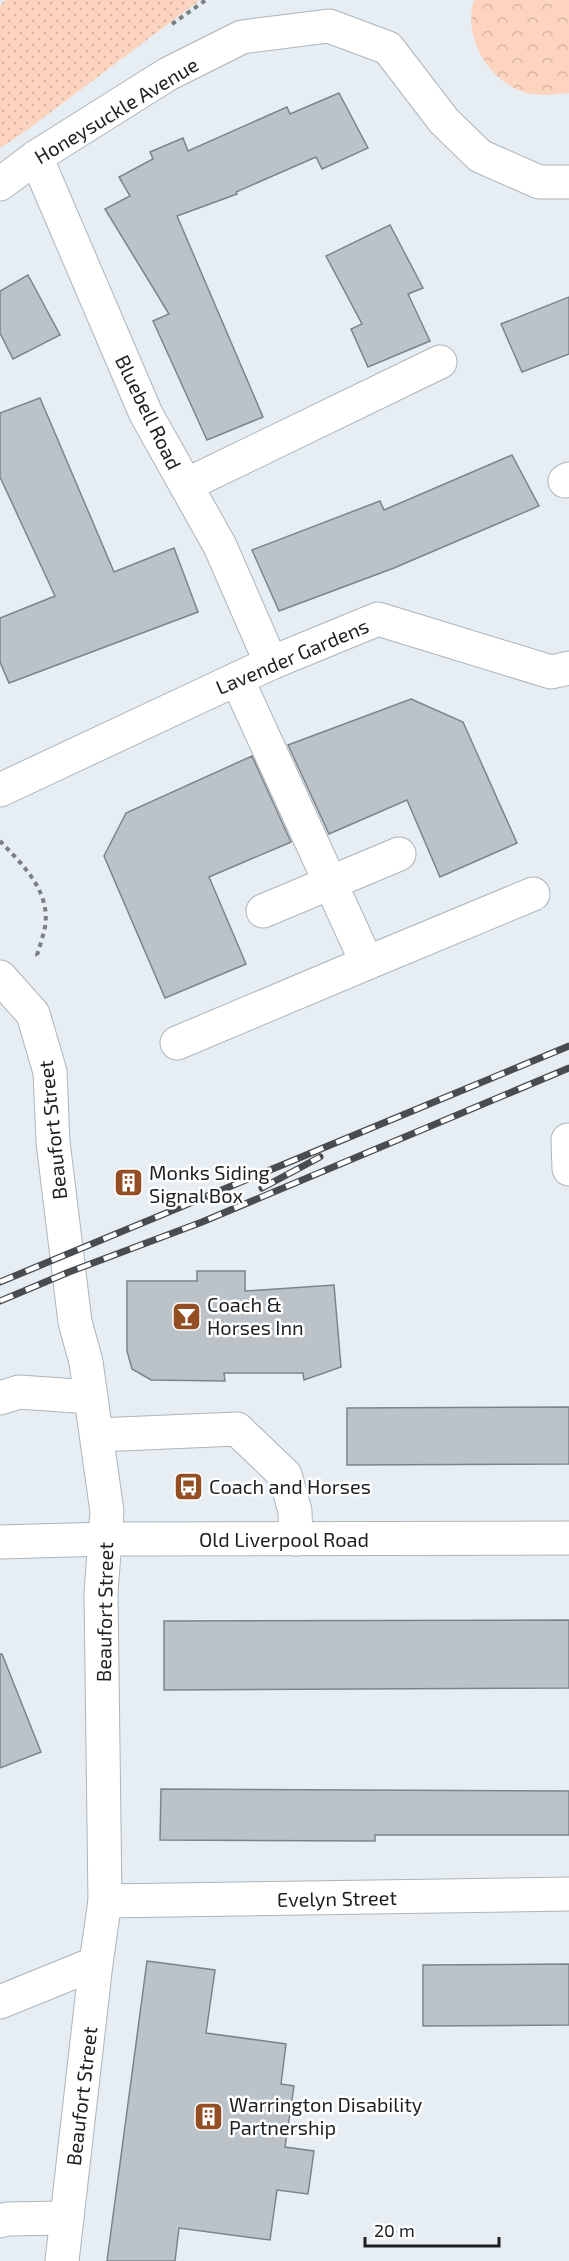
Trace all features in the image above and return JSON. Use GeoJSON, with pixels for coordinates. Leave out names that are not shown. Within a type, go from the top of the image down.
{"type":"FeatureCollection","features":[{"type":"Feature","properties":{"kind":"street","name":"Honeysuckle Avenue"},"geometry":{"type":"LineString","coordinates":[[0,184],[36,157],[168,74],[242,37],[329,26],[388,48],[444,121],[480,156],[539,182],[569,182]]}},
{"type":"Feature","properties":{"kind":"street","name":"Bluebell Road"},"geometry":{"type":"LineString","coordinates":[[36,157],[146,414],[220,546],[271,663]]}},
{"type":"Feature","properties":{"kind":"street"},"geometry":{"type":"LineString","coordinates":[[186,485],[440,362]]}},
{"type":"Feature","properties":{"kind":"street","name":"Lavender Gardens"},"geometry":{"type":"LineString","coordinates":[[13,784],[271,663],[378,619],[551,672],[569,668]]}},
{"type":"Feature","properties":{"kind":"street"},"geometry":{"type":"LineString","coordinates":[[237,679],[367,963]]}},
{"type":"Feature","properties":{"kind":"street"},"geometry":{"type":"LineString","coordinates":[[263,911],[399,854]]}},
{"type":"Feature","properties":{"kind":"street"},"geometry":{"type":"LineString","coordinates":[[177,1043],[533,894]]}},
{"type":"Feature","properties":{"kind":"street","name":"Beaufort Street"},"geometry":{"type":"LineString","coordinates":[[1,978],[33,1014],[50,1072],[52,1142],[74,1312],[92,1397],[106,1512],[101,1593],[105,1901],[62,2261]]}},
{"type":"Feature","properties":{"kind":"street"},"geometry":{"type":"LineString","coordinates":[[0,1398],[18,1392],[92,1397]]}},
{"type":"Feature","properties":{"kind":"street"},"geometry":{"type":"LineString","coordinates":[[97,1435],[237,1429],[285,1475],[296,1511],[296,1539]]}},
{"type":"Feature","properties":{"kind":"street","name":"Old Liverpool Road"},"geometry":{"type":"LineString","coordinates":[[0,1542],[106,1539],[569,1538]]}},
{"type":"Feature","properties":{"kind":"street","name":"Evelyn Street"},"geometry":{"type":"LineString","coordinates":[[105,1901],[569,1894]]}},
{"type":"Feature","properties":{"kind":"street"},"geometry":{"type":"LineString","coordinates":[[0,2002],[96,1963]]}},
{"type":"Feature","properties":{"kind":"street"},"geometry":{"type":"LineString","coordinates":[[0,2221],[67,2218]]}},
{"type":"Feature","properties":{"kind":"green space"},"geometry":{"type":"Polygon","coordinates":[[[6,0],[200,0],[0,148],[0,5],[6,0]]]}},
{"type":"Feature","properties":{"kind":"green space"},"geometry":{"type":"Polygon","coordinates":[[[474,0],[569,0],[569,93],[530,94],[518,90],[496,75],[479,52],[474,40],[471,13],[474,0]]]}},
{"type":"Feature","properties":{"kind":"building"},"geometry":{"type":"Polygon","coordinates":[[[339,93],[368,148],[322,169],[316,157],[236,192],[237,194],[177,216],[263,417],[207,440],[153,321],[169,314],[105,209],[130,196],[119,177],[153,159],[150,152],[183,138],[188,151],[287,107],[290,114],[339,93]]]}},
{"type":"Feature","properties":{"kind":"building"},"geometry":{"type":"Polygon","coordinates":[[[390,225],[423,288],[408,294],[430,341],[368,367],[351,329],[362,324],[326,256],[390,225]]]}},
{"type":"Feature","properties":{"kind":"building"},"geometry":{"type":"Polygon","coordinates":[[[28,275],[60,335],[13,359],[0,333],[0,291],[28,275]]]}},
{"type":"Feature","properties":{"kind":"building"},"geometry":{"type":"Polygon","coordinates":[[[569,297],[569,354],[522,372],[501,324],[569,297]]]}},
{"type":"Feature","properties":{"kind":"building"},"geometry":{"type":"Polygon","coordinates":[[[40,398],[114,572],[174,548],[198,612],[9,683],[0,662],[0,618],[55,596],[0,477],[0,413],[40,398]]]}},
{"type":"Feature","properties":{"kind":"building"},"geometry":{"type":"Polygon","coordinates":[[[512,455],[539,506],[394,568],[279,611],[252,550],[380,501],[384,510],[512,455]]]}},
{"type":"Feature","properties":{"kind":"building"},"geometry":{"type":"Polygon","coordinates":[[[411,699],[463,722],[517,843],[440,877],[407,800],[329,834],[288,745],[411,699]]]}},
{"type":"Feature","properties":{"kind":"building"},"geometry":{"type":"Polygon","coordinates":[[[252,756],[291,842],[209,877],[246,964],[165,998],[104,856],[126,813],[252,756]]]}},
{"type":"Feature","properties":{"kind":"building"},"geometry":{"type":"Polygon","coordinates":[[[197,1271],[245,1271],[245,1291],[334,1285],[341,1367],[304,1380],[303,1373],[224,1373],[225,1381],[151,1380],[132,1369],[127,1351],[127,1281],[197,1281],[197,1271]]]}},
{"type":"Feature","properties":{"kind":"building"},"geometry":{"type":"Polygon","coordinates":[[[569,1407],[569,1464],[347,1465],[347,1408],[569,1407]]]}},
{"type":"Feature","properties":{"kind":"building"},"geometry":{"type":"Polygon","coordinates":[[[569,1620],[569,1688],[164,1690],[164,1621],[569,1620]]]}},
{"type":"Feature","properties":{"kind":"building"},"geometry":{"type":"Polygon","coordinates":[[[0,1654],[2,1654],[41,1752],[0,1768],[0,1654]]]}},
{"type":"Feature","properties":{"kind":"building"},"geometry":{"type":"Polygon","coordinates":[[[161,1789],[569,1791],[569,1835],[375,1835],[375,1841],[160,1840],[161,1789]]]}},
{"type":"Feature","properties":{"kind":"building","name":"Warrington Disability Partnership"},"geometry":{"type":"Polygon","coordinates":[[[147,1961],[215,1970],[206,2033],[286,2044],[281,2084],[294,2086],[285,2147],[314,2151],[308,2194],[277,2190],[270,2240],[179,2228],[175,2261],[107,2261],[147,1961]]]}},
{"type":"Feature","properties":{"kind":"building"},"geometry":{"type":"Polygon","coordinates":[[[569,1964],[569,2025],[423,2026],[423,1965],[569,1964]]]}},
{"type":"Feature","properties":{"kind":"railway"},"geometry":{"type":"LineString","coordinates":[[0,1282],[569,1046]]}},
{"type":"Feature","properties":{"kind":"railway"},"geometry":{"type":"LineString","coordinates":[[0,1301],[69,1272],[202,1222],[569,1068]]}},
{"type":"Feature","properties":{"kind":"railway"},"geometry":{"type":"LineString","coordinates":[[262,1188],[320,1157]]}},
{"type":"Feature","properties":{"kind":"place","name":"Monks Siding Signal Box"},"geometry":{"type":"Point","coordinates":[128,1183]}},
{"type":"Feature","properties":{"kind":"place","name":"Coach & Horses Inn"},"geometry":{"type":"Point","coordinates":[186,1316]}},
{"type":"Feature","properties":{"kind":"place","name":"Coach and Horses"},"geometry":{"type":"Point","coordinates":[188,1486]}},
{"type":"Feature","properties":{"kind":"place","name":"Warrington Disability Partnership"},"geometry":{"type":"Point","coordinates":[208,2116]}}]}
